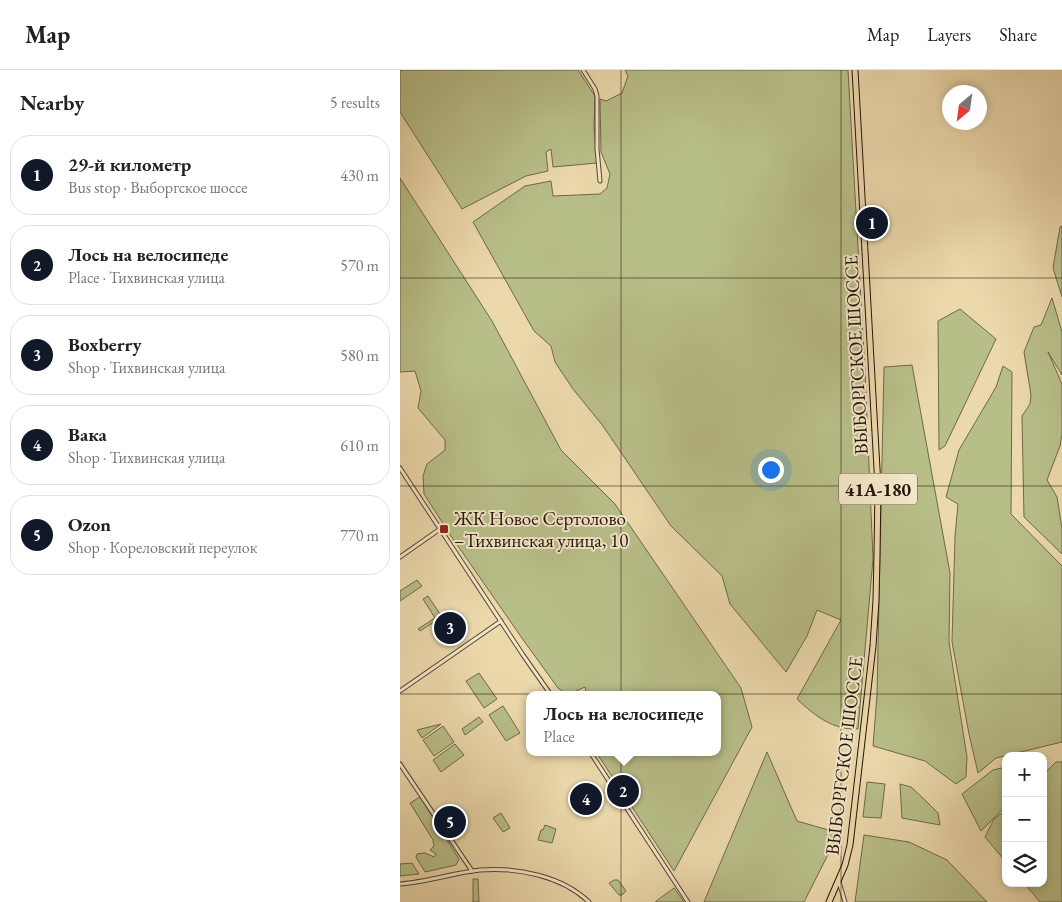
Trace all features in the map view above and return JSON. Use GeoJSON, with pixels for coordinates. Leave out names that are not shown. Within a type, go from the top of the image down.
{"type":"FeatureCollection","features":[{"type":"Feature","properties":{"kind":"main road","name":"ВЫБОРГСКОЕ ШОССЕ"},"geometry":{"type":"LineString","coordinates":[[829,902],[845,865],[853,821],[873,637],[878,554],[878,487],[855,70]]}},
{"type":"Feature","properties":{"kind":"street"},"geometry":{"type":"LineString","coordinates":[[583,70],[595,88],[597,96],[597,149],[600,181]]}},
{"type":"Feature","properties":{"kind":"street"},"geometry":{"type":"LineString","coordinates":[[400,468],[548,691]]}},
{"type":"Feature","properties":{"kind":"street"},"geometry":{"type":"LineString","coordinates":[[400,557],[440,529]]}},
{"type":"Feature","properties":{"kind":"street"},"geometry":{"type":"LineString","coordinates":[[400,691],[501,621]]}},
{"type":"Feature","properties":{"kind":"street"},"geometry":{"type":"LineString","coordinates":[[593,756],[688,902]]}},
{"type":"Feature","properties":{"kind":"street"},"geometry":{"type":"LineString","coordinates":[[400,764],[472,872]]}},
{"type":"Feature","properties":{"kind":"street"},"geometry":{"type":"LineString","coordinates":[[400,884],[472,872],[496,870],[526,872],[567,887],[589,902]]}},
{"type":"Feature","properties":{"kind":"street"},"geometry":{"type":"LineString","coordinates":[[839,882],[845,902]]}},
{"type":"Feature","properties":{"kind":"green space"},"geometry":{"type":"Polygon","coordinates":[[[400,70],[578,70],[595,96],[594,127],[597,163],[553,167],[551,149],[546,152],[548,171],[526,176],[462,209],[400,112],[400,70]]]}},
{"type":"Feature","properties":{"kind":"green space"},"geometry":{"type":"Polygon","coordinates":[[[625,70],[848,70],[865,371],[873,559],[858,729],[840,727],[825,721],[797,699],[841,620],[817,610],[807,636],[786,672],[730,604],[722,576],[671,526],[603,426],[573,389],[555,362],[551,346],[534,331],[473,222],[525,186],[551,181],[553,196],[600,194],[607,188],[610,174],[601,152],[600,99],[606,101],[622,93],[628,76],[625,70]]]}},
{"type":"Feature","properties":{"kind":"green space"},"geometry":{"type":"Polygon","coordinates":[[[400,178],[492,321],[561,450],[615,504],[741,688],[752,727],[674,871],[599,756],[721,756],[721,691],[586,691],[585,687],[576,691],[562,691],[558,688],[451,536],[424,494],[423,476],[427,464],[445,450],[445,440],[418,408],[421,391],[415,371],[400,372],[400,178]]]}},
{"type":"Feature","properties":{"kind":"green space"},"geometry":{"type":"Polygon","coordinates":[[[1062,226],[1062,297],[1053,268],[1060,227],[1062,226]]]}},
{"type":"Feature","properties":{"kind":"green space"},"geometry":{"type":"Polygon","coordinates":[[[1052,298],[1062,332],[1062,375],[1048,352],[1062,384],[1062,434],[1060,446],[1047,480],[1057,497],[1062,529],[1062,554],[1024,517],[1022,416],[1030,404],[1031,395],[1024,352],[1034,327],[1041,325],[1052,298]]]}},
{"type":"Feature","properties":{"kind":"green space"},"geometry":{"type":"Polygon","coordinates":[[[960,309],[996,339],[945,446],[939,450],[938,321],[960,309]]]}},
{"type":"Feature","properties":{"kind":"green space"},"geometry":{"type":"Polygon","coordinates":[[[912,365],[950,573],[949,642],[967,757],[966,777],[956,784],[925,761],[873,746],[877,695],[884,367],[912,365]]]}},
{"type":"Feature","properties":{"kind":"green space"},"geometry":{"type":"Polygon","coordinates":[[[1003,366],[1012,372],[1011,514],[1062,566],[1062,742],[1021,752],[1002,752],[1002,757],[996,758],[978,773],[952,642],[955,536],[958,504],[946,497],[959,450],[996,387],[1003,366]]]}},
{"type":"Feature","properties":{"kind":"green space"},"geometry":{"type":"Polygon","coordinates":[[[417,580],[422,586],[400,601],[400,591],[417,580]]]}},
{"type":"Feature","properties":{"kind":"green space"},"geometry":{"type":"Polygon","coordinates":[[[428,596],[442,617],[420,631],[418,629],[435,618],[423,599],[428,596]]]}},
{"type":"Feature","properties":{"kind":"green space"},"geometry":{"type":"Polygon","coordinates":[[[479,673],[497,699],[484,708],[466,681],[479,673]]]}},
{"type":"Feature","properties":{"kind":"green space"},"geometry":{"type":"Polygon","coordinates":[[[503,706],[520,733],[506,741],[489,715],[503,706]]]}},
{"type":"Feature","properties":{"kind":"green space"},"geometry":{"type":"Polygon","coordinates":[[[479,717],[483,722],[465,735],[462,729],[479,717]]]}},
{"type":"Feature","properties":{"kind":"green space"},"geometry":{"type":"Polygon","coordinates":[[[441,724],[422,738],[417,730],[441,724]]]}},
{"type":"Feature","properties":{"kind":"green space"},"geometry":{"type":"Polygon","coordinates":[[[443,726],[454,742],[434,756],[423,740],[443,726]]]}},
{"type":"Feature","properties":{"kind":"green space"},"geometry":{"type":"Polygon","coordinates":[[[455,744],[464,755],[441,772],[433,760],[455,744]]]}},
{"type":"Feature","properties":{"kind":"green space"},"geometry":{"type":"Polygon","coordinates":[[[767,752],[797,821],[839,833],[804,902],[704,902],[767,752]]]}},
{"type":"Feature","properties":{"kind":"green space"},"geometry":{"type":"Polygon","coordinates":[[[1056,762],[1062,762],[1062,902],[1040,902],[1027,887],[1047,887],[1047,771],[1056,762]]]}},
{"type":"Feature","properties":{"kind":"green space"},"geometry":{"type":"Polygon","coordinates":[[[1002,768],[1002,810],[981,831],[962,794],[993,770],[1002,768]]]}},
{"type":"Feature","properties":{"kind":"green space"},"geometry":{"type":"Polygon","coordinates":[[[867,782],[885,784],[881,818],[863,817],[867,782]]]}},
{"type":"Feature","properties":{"kind":"green space"},"geometry":{"type":"Polygon","coordinates":[[[900,784],[911,787],[938,813],[940,825],[902,818],[900,784]]]}},
{"type":"Feature","properties":{"kind":"green space"},"geometry":{"type":"Polygon","coordinates":[[[420,797],[459,859],[456,865],[425,872],[416,857],[417,854],[425,853],[434,857],[436,854],[430,850],[434,846],[433,840],[410,803],[420,797]]]}},
{"type":"Feature","properties":{"kind":"green space"},"geometry":{"type":"Polygon","coordinates":[[[501,813],[510,828],[503,832],[493,818],[501,813]]]}},
{"type":"Feature","properties":{"kind":"green space"},"geometry":{"type":"Polygon","coordinates":[[[1002,813],[1002,857],[985,837],[994,819],[1002,813]]]}},
{"type":"Feature","properties":{"kind":"green space"},"geometry":{"type":"Polygon","coordinates":[[[545,825],[556,829],[552,843],[538,840],[541,830],[543,830],[545,825]]]}},
{"type":"Feature","properties":{"kind":"green space"},"geometry":{"type":"Polygon","coordinates":[[[864,835],[909,842],[947,860],[987,902],[855,902],[864,835]]]}},
{"type":"Feature","properties":{"kind":"green space"},"geometry":{"type":"Polygon","coordinates":[[[412,863],[419,874],[400,876],[400,864],[412,863]]]}},
{"type":"Feature","properties":{"kind":"green space"},"geometry":{"type":"Polygon","coordinates":[[[473,879],[478,879],[479,902],[473,902],[473,879]]]}},
{"type":"Feature","properties":{"kind":"green space"},"geometry":{"type":"Polygon","coordinates":[[[618,880],[626,891],[622,895],[619,895],[609,883],[618,880]]]}},
{"type":"Feature","properties":{"kind":"green space"},"geometry":{"type":"Polygon","coordinates":[[[674,888],[684,902],[655,902],[674,888]]]}},
{"type":"Feature","properties":{"kind":"place","name":"29-й километр"},"geometry":{"type":"Point","coordinates":[872,223]}},
{"type":"Feature","properties":{"kind":"place","name":"ЖК Новое Сертолово –Тихвинская улица, 10"},"geometry":{"type":"Point","coordinates":[444,529]}},
{"type":"Feature","properties":{"kind":"place","name":"Boxberry"},"geometry":{"type":"Point","coordinates":[450,628]}},
{"type":"Feature","properties":{"kind":"place","name":"Лось на велосипеде"},"geometry":{"type":"Point","coordinates":[623,791]}},
{"type":"Feature","properties":{"kind":"place","name":"Вака"},"geometry":{"type":"Point","coordinates":[586,799]}},
{"type":"Feature","properties":{"kind":"place","name":"Ozon"},"geometry":{"type":"Point","coordinates":[450,822]}}]}
